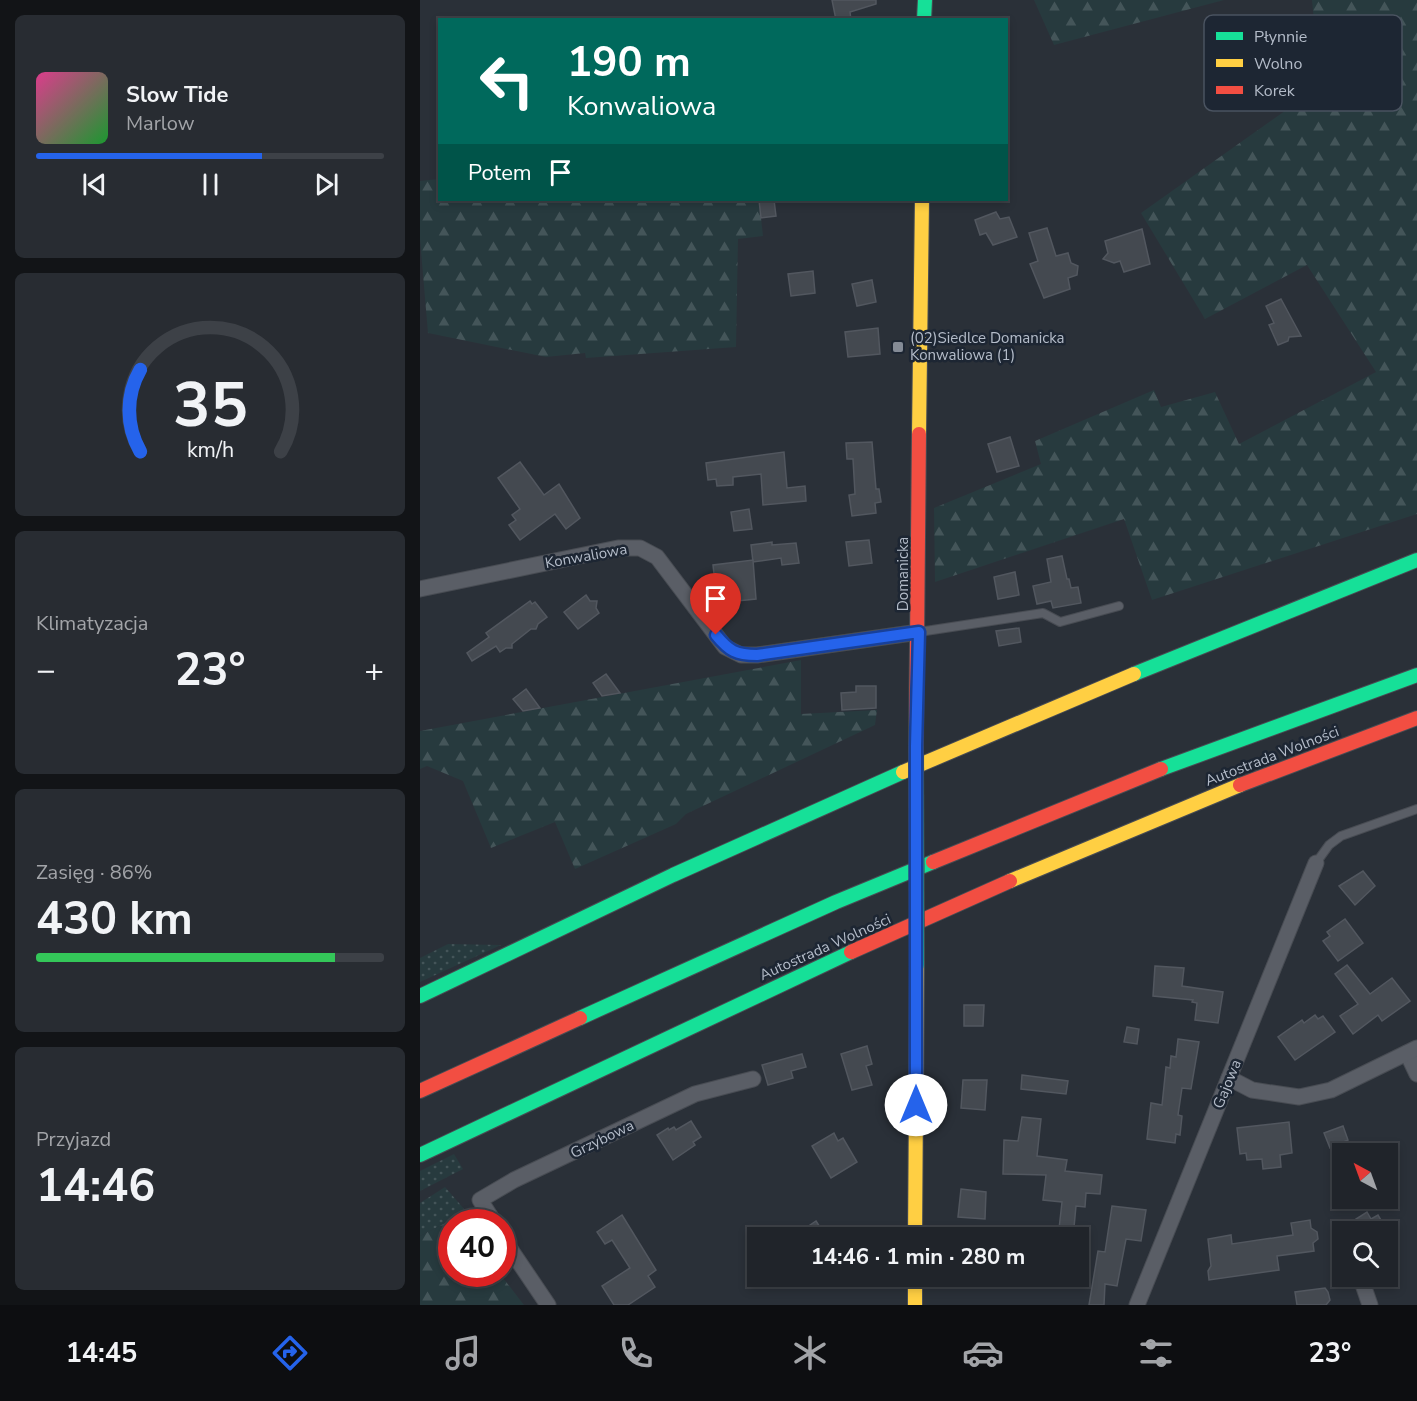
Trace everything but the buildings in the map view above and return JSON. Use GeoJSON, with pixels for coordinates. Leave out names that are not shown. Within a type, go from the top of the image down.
{"type":"FeatureCollection","features":[{"type":"Feature","properties":{"kind":"main road"},"geometry":{"type":"LineString","coordinates":[[924,18],[925,0]]}},
{"type":"Feature","properties":{"kind":"main road","name":"Domanicka"},"geometry":{"type":"LineString","coordinates":[[915,1227],[916,746],[922,201]]}},
{"type":"Feature","properties":{"kind":"main road"},"geometry":{"type":"LineString","coordinates":[[420,996],[836,801],[1078,697],[1417,560]]}},
{"type":"Feature","properties":{"kind":"main road","name":"Autostrada Wolności"},"geometry":{"type":"LineString","coordinates":[[420,1091],[836,902],[1148,774],[1417,675]]}},
{"type":"Feature","properties":{"kind":"main road","name":"Autostrada Wolności"},"geometry":{"type":"LineString","coordinates":[[420,1155],[674,1033],[1127,831],[1417,718]]}},
{"type":"Feature","properties":{"kind":"main road"},"geometry":{"type":"LineString","coordinates":[[915,1287],[915,1305]]}},
{"type":"Feature","properties":{"kind":"street","name":"Konwaliowa"},"geometry":{"type":"LineString","coordinates":[[420,589],[630,547],[640,548],[657,558],[725,647],[741,655],[757,655],[919,632]]}},
{"type":"Feature","properties":{"kind":"street","name":"Gajowa"},"geometry":{"type":"LineString","coordinates":[[1137,1305],[1316,863]]}},
{"type":"Feature","properties":{"kind":"street"},"geometry":{"type":"LineString","coordinates":[[1229,1078],[1252,1090],[1299,1097],[1331,1090],[1412,1050],[1417,1074]]}},
{"type":"Feature","properties":{"kind":"street","name":"Grzybowa"},"geometry":{"type":"LineString","coordinates":[[486,1209],[480,1200],[514,1180],[695,1094],[753,1079]]}},
{"type":"Feature","properties":{"kind":"street"},"geometry":{"type":"LineString","coordinates":[[516,1258],[548,1305]]}},
{"type":"Feature","properties":{"kind":"street"},"geometry":{"type":"LineString","coordinates":[[1364,1287],[1370,1305]]}},
{"type":"Feature","properties":{"kind":"lane"},"geometry":{"type":"LineString","coordinates":[[919,632],[1043,613],[1060,622],[1119,606]]}},
{"type":"Feature","properties":{"kind":"lane"},"geometry":{"type":"LineString","coordinates":[[1316,863],[1329,845],[1341,836],[1417,808]]}},
{"type":"Feature","properties":{"kind":"green space"},"geometry":{"type":"Polygon","coordinates":[[[1034,0],[1224,0],[1054,45],[1034,0]]]}},
{"type":"Feature","properties":{"kind":"green space"},"geometry":{"type":"Polygon","coordinates":[[[1312,0],[1417,0],[1417,514],[1152,600],[1124,519],[935,582],[934,508],[1041,464],[1035,441],[1154,390],[1161,407],[1215,392],[1239,444],[1376,372],[1307,265],[1205,319],[1141,213],[1285,111],[1402,111],[1402,15],[1313,15],[1312,0]]]}},
{"type":"Feature","properties":{"kind":"green space"},"geometry":{"type":"Polygon","coordinates":[[[438,179],[438,201],[759,201],[763,236],[738,239],[736,347],[586,358],[585,353],[546,357],[428,333],[420,239],[420,181],[438,179]]]}},
{"type":"Feature","properties":{"kind":"green space"},"geometry":{"type":"Polygon","coordinates":[[[801,660],[801,714],[877,710],[875,725],[686,814],[676,824],[575,869],[555,822],[491,848],[463,781],[427,766],[420,769],[420,731],[801,660]]]}},
{"type":"Feature","properties":{"kind":"green space"},"geometry":{"type":"Polygon","coordinates":[[[448,944],[501,945],[420,982],[420,958],[448,944]]]}},
{"type":"Feature","properties":{"kind":"green space"},"geometry":{"type":"Polygon","coordinates":[[[454,1154],[463,1169],[420,1191],[420,1171],[454,1154]]]}},
{"type":"Feature","properties":{"kind":"green space"},"geometry":{"type":"Polygon","coordinates":[[[445,1187],[464,1209],[438,1209],[438,1227],[420,1236],[420,1203],[445,1187]]]}},
{"type":"Feature","properties":{"kind":"green space"},"geometry":{"type":"Polygon","coordinates":[[[438,1227],[438,1287],[510,1287],[524,1305],[420,1305],[420,1236],[438,1227]]]}},
{"type":"Feature","properties":{"kind":"traffic: fast"},"geometry":{"type":"LineString","coordinates":[[924,18],[925,0]]}},
{"type":"Feature","properties":{"kind":"traffic: fast"},"geometry":{"type":"LineString","coordinates":[[1134,674],[1417,560]]}},
{"type":"Feature","properties":{"kind":"traffic: fast"},"geometry":{"type":"LineString","coordinates":[[1161,769],[1417,675]]}},
{"type":"Feature","properties":{"kind":"traffic: fast"},"geometry":{"type":"LineString","coordinates":[[916,746],[917,965]]}},
{"type":"Feature","properties":{"kind":"traffic: fast"},"geometry":{"type":"LineString","coordinates":[[420,996],[673,875],[903,772]]}},
{"type":"Feature","properties":{"kind":"traffic: fast"},"geometry":{"type":"LineString","coordinates":[[580,1018],[836,902],[933,862]]}},
{"type":"Feature","properties":{"kind":"traffic: fast"},"geometry":{"type":"LineString","coordinates":[[420,1155],[851,952]]}},
{"type":"Feature","properties":{"kind":"traffic: slow"},"geometry":{"type":"LineString","coordinates":[[919,434],[922,201]]}},
{"type":"Feature","properties":{"kind":"traffic: slow"},"geometry":{"type":"LineString","coordinates":[[903,772],[1134,674]]}},
{"type":"Feature","properties":{"kind":"traffic: slow"},"geometry":{"type":"LineString","coordinates":[[1010,881],[1240,785]]}},
{"type":"Feature","properties":{"kind":"traffic: slow"},"geometry":{"type":"LineString","coordinates":[[915,1227],[917,965]]}},
{"type":"Feature","properties":{"kind":"traffic: slow"},"geometry":{"type":"LineString","coordinates":[[915,1287],[915,1305]]}},
{"type":"Feature","properties":{"kind":"traffic: jam"},"geometry":{"type":"LineString","coordinates":[[916,746],[919,434]]}},
{"type":"Feature","properties":{"kind":"traffic: jam"},"geometry":{"type":"LineString","coordinates":[[1240,785],[1417,718]]}},
{"type":"Feature","properties":{"kind":"traffic: jam"},"geometry":{"type":"LineString","coordinates":[[933,862],[1161,769]]}},
{"type":"Feature","properties":{"kind":"traffic: jam"},"geometry":{"type":"LineString","coordinates":[[851,952],[1010,881]]}},
{"type":"Feature","properties":{"kind":"traffic: jam"},"geometry":{"type":"LineString","coordinates":[[420,1091],[580,1018]]}},
{"type":"Feature","properties":{"kind":"place","name":"(02)Siedlce Domanicka Konwaliowa (1)"},"geometry":{"type":"Point","coordinates":[898,347]}},
{"type":"Feature","properties":{"kind":"route"},"geometry":{"type":"LineString","coordinates":[[716,635],[725,647],[741,655],[757,655],[919,632],[916,746],[916,1105]]}}]}
